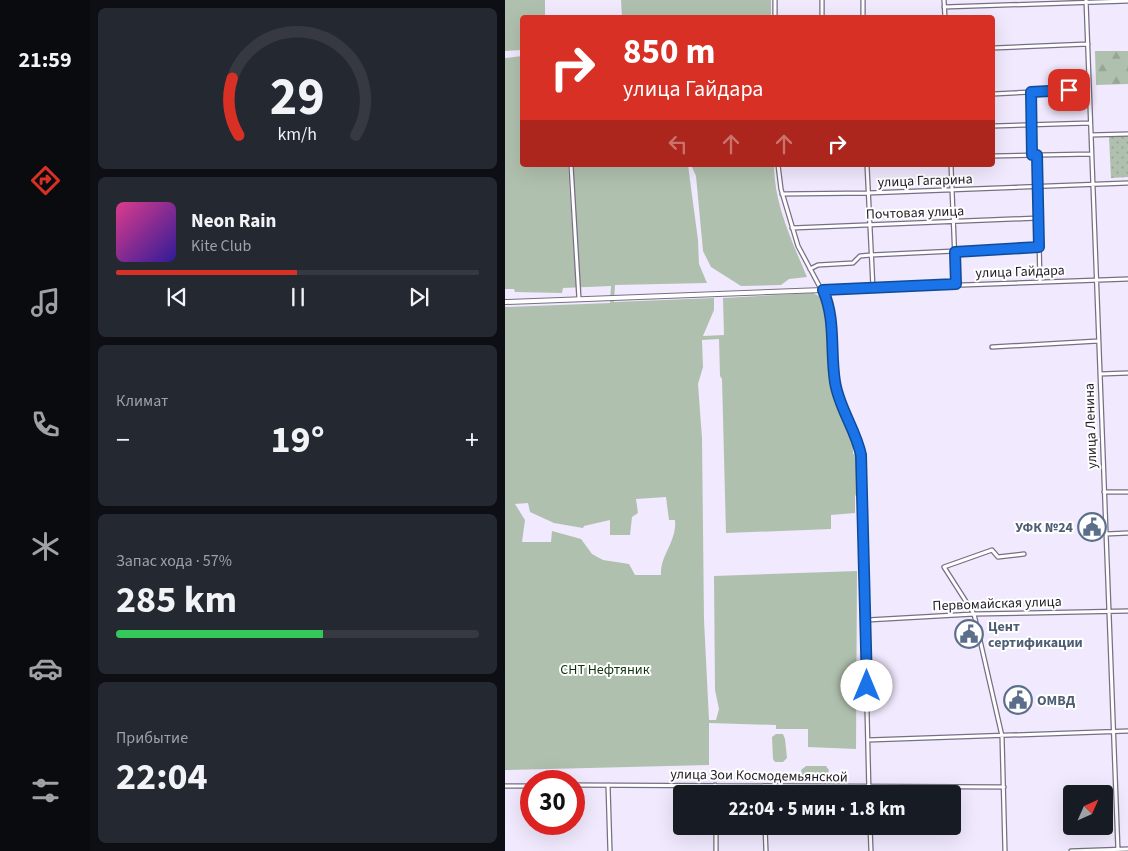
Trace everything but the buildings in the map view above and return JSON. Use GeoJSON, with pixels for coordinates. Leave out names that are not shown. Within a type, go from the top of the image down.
{"type":"FeatureCollection","features":[{"type":"Feature","properties":{"kind":"street"},"geometry":{"type":"LineString","coordinates":[[775,0],[775,15]]}},
{"type":"Feature","properties":{"kind":"street"},"geometry":{"type":"LineString","coordinates":[[822,0],[822,15]]}},
{"type":"Feature","properties":{"kind":"street"},"geometry":{"type":"LineString","coordinates":[[863,0],[863,15]]}},
{"type":"Feature","properties":{"kind":"street"},"geometry":{"type":"LineString","coordinates":[[944,0],[945,15]]}},
{"type":"Feature","properties":{"kind":"street","name":"улица Ленина"},"geometry":{"type":"LineString","coordinates":[[1086,1],[1112,732],[1118,850]]}},
{"type":"Feature","properties":{"kind":"street"},"geometry":{"type":"LineString","coordinates":[[944,7],[1128,1]]}},
{"type":"Feature","properties":{"kind":"street"},"geometry":{"type":"LineString","coordinates":[[995,48],[1088,44]]}},
{"type":"Feature","properties":{"kind":"street"},"geometry":{"type":"LineString","coordinates":[[995,94],[1089,89]]}},
{"type":"Feature","properties":{"kind":"street"},"geometry":{"type":"LineString","coordinates":[[1031,92],[1031,126],[1037,187],[1040,282]]}},
{"type":"Feature","properties":{"kind":"street"},"geometry":{"type":"LineString","coordinates":[[995,126],[1090,123]]}},
{"type":"Feature","properties":{"kind":"street"},"geometry":{"type":"LineString","coordinates":[[1091,135],[1128,134]]}},
{"type":"Feature","properties":{"kind":"street"},"geometry":{"type":"LineString","coordinates":[[995,156],[1091,154]]}},
{"type":"Feature","properties":{"kind":"street"},"geometry":{"type":"LineString","coordinates":[[571,167],[579,299]]}},
{"type":"Feature","properties":{"kind":"street"},"geometry":{"type":"LineString","coordinates":[[779,167],[782,194],[792,228],[802,256],[823,290],[831,313],[837,393],[858,442],[861,455],[867,620],[869,785]]}},
{"type":"Feature","properties":{"kind":"street"},"geometry":{"type":"LineString","coordinates":[[867,167],[873,288]]}},
{"type":"Feature","properties":{"kind":"street"},"geometry":{"type":"LineString","coordinates":[[951,167],[956,284]]}},
{"type":"Feature","properties":{"kind":"street","name":"улица Гагарина"},"geometry":{"type":"LineString","coordinates":[[782,194],[868,193],[1128,183]]}},
{"type":"Feature","properties":{"kind":"street","name":"Почтовая улица"},"geometry":{"type":"LineString","coordinates":[[792,228],[1038,218]]}},
{"type":"Feature","properties":{"kind":"street"},"geometry":{"type":"LineString","coordinates":[[810,269],[818,265],[853,263],[860,256],[871,254],[1039,247]]}},
{"type":"Feature","properties":{"kind":"street","name":"улица Гайдара"},"geometry":{"type":"LineString","coordinates":[[823,290],[1128,279]]}},
{"type":"Feature","properties":{"kind":"street"},"geometry":{"type":"LineString","coordinates":[[505,302],[823,290]]}},
{"type":"Feature","properties":{"kind":"street"},"geometry":{"type":"LineString","coordinates":[[992,347],[1098,341]]}},
{"type":"Feature","properties":{"kind":"street"},"geometry":{"type":"LineString","coordinates":[[1099,374],[1128,373]]}},
{"type":"Feature","properties":{"kind":"street"},"geometry":{"type":"LineString","coordinates":[[1104,492],[1128,492]]}},
{"type":"Feature","properties":{"kind":"street"},"geometry":{"type":"LineString","coordinates":[[1106,534],[1128,533]]}},
{"type":"Feature","properties":{"kind":"street"},"geometry":{"type":"LineString","coordinates":[[1005,851],[1002,736],[974,614],[944,567],[992,550],[998,558],[1024,554]]}},
{"type":"Feature","properties":{"kind":"street","name":"Первомайская улица"},"geometry":{"type":"LineString","coordinates":[[867,620],[974,614],[1128,611]]}},
{"type":"Feature","properties":{"kind":"street"},"geometry":{"type":"LineString","coordinates":[[868,740],[1128,731]]}},
{"type":"Feature","properties":{"kind":"street","name":"улица Зои Космодемьянской"},"geometry":{"type":"LineString","coordinates":[[585,785],[740,785]]}},
{"type":"Feature","properties":{"kind":"street"},"geometry":{"type":"LineString","coordinates":[[608,785],[610,851]]}},
{"type":"Feature","properties":{"kind":"street"},"geometry":{"type":"LineString","coordinates":[[505,786],[520,786]]}},
{"type":"Feature","properties":{"kind":"street","name":"улица Зои Космодемьянской"},"geometry":{"type":"LineString","coordinates":[[961,788],[1004,788]]}},
{"type":"Feature","properties":{"kind":"street"},"geometry":{"type":"LineString","coordinates":[[716,835],[716,851]]}},
{"type":"Feature","properties":{"kind":"street"},"geometry":{"type":"LineString","coordinates":[[765,835],[766,851]]}},
{"type":"Feature","properties":{"kind":"street"},"geometry":{"type":"LineString","coordinates":[[870,835],[871,851]]}},
{"type":"Feature","properties":{"kind":"street"},"geometry":{"type":"LineString","coordinates":[[1071,851],[1128,849]]}},
{"type":"Feature","properties":{"kind":"green space"},"geometry":{"type":"Polygon","coordinates":[[[505,0],[545,0],[545,15],[520,15],[520,50],[505,51],[505,0]]]}},
{"type":"Feature","properties":{"kind":"green space"},"geometry":{"type":"Polygon","coordinates":[[[621,0],[771,0],[771,15],[622,15],[621,0]]]}},
{"type":"Feature","properties":{"kind":"green space"},"geometry":{"type":"Polygon","coordinates":[[[1095,51],[1128,51],[1128,84],[1096,85],[1095,51]]]}},
{"type":"Feature","properties":{"kind":"green space","name":"СНТ Нефтяник"},"geometry":{"type":"Polygon","coordinates":[[[520,56],[520,167],[568,167],[574,255],[578,255],[573,167],[688,167],[698,240],[699,264],[707,283],[615,285],[614,302],[714,298],[714,310],[703,336],[724,335],[723,298],[813,293],[823,298],[826,304],[834,395],[856,444],[853,444],[853,454],[859,455],[860,491],[855,496],[855,513],[831,515],[831,529],[726,533],[722,379],[720,376],[719,339],[702,340],[703,367],[698,384],[702,438],[704,620],[709,720],[716,720],[719,709],[715,690],[714,576],[857,571],[856,749],[808,747],[808,729],[776,729],[776,725],[709,723],[709,765],[505,770],[505,307],[610,303],[611,286],[563,288],[562,293],[515,292],[514,289],[505,289],[505,58],[520,56]],[[666,497],[636,499],[638,513],[632,517],[630,535],[610,535],[610,520],[584,526],[583,528],[554,523],[530,512],[528,503],[515,504],[525,520],[522,542],[551,542],[552,531],[581,539],[592,554],[603,560],[629,564],[635,575],[661,575],[663,561],[674,535],[675,520],[669,520],[666,497]]]}},
{"type":"Feature","properties":{"kind":"green space"},"geometry":{"type":"Polygon","coordinates":[[[1128,136],[1128,177],[1111,178],[1109,137],[1128,136]]]}},
{"type":"Feature","properties":{"kind":"green space"},"geometry":{"type":"Polygon","coordinates":[[[692,167],[774,167],[780,208],[807,277],[789,279],[781,285],[741,286],[711,267],[703,251],[696,176],[692,167]]]}},
{"type":"Feature","properties":{"kind":"green space"},"geometry":{"type":"Polygon","coordinates":[[[776,734],[783,734],[785,739],[787,758],[783,762],[775,762],[773,759],[772,737],[776,734]]]}},
{"type":"Feature","properties":{"kind":"green space"},"geometry":{"type":"Polygon","coordinates":[[[806,766],[826,766],[829,770],[826,780],[804,780],[801,770],[806,766]]]}},
{"type":"Feature","properties":{"kind":"place","name":"УФК №24"},"geometry":{"type":"Point","coordinates":[1092,527]}},
{"type":"Feature","properties":{"kind":"place","name":"Цент сертификации"},"geometry":{"type":"Point","coordinates":[969,634]}},
{"type":"Feature","properties":{"kind":"place","name":"ОМВД"},"geometry":{"type":"Point","coordinates":[1018,700]}},
{"type":"Feature","properties":{"kind":"route"},"geometry":{"type":"LineString","coordinates":[[867,686],[867,620],[861,455],[856,435],[837,393],[830,306],[823,290],[956,284],[955,252],[1039,247],[1037,155],[1032,155],[1031,92],[1069,90]]}}]}
